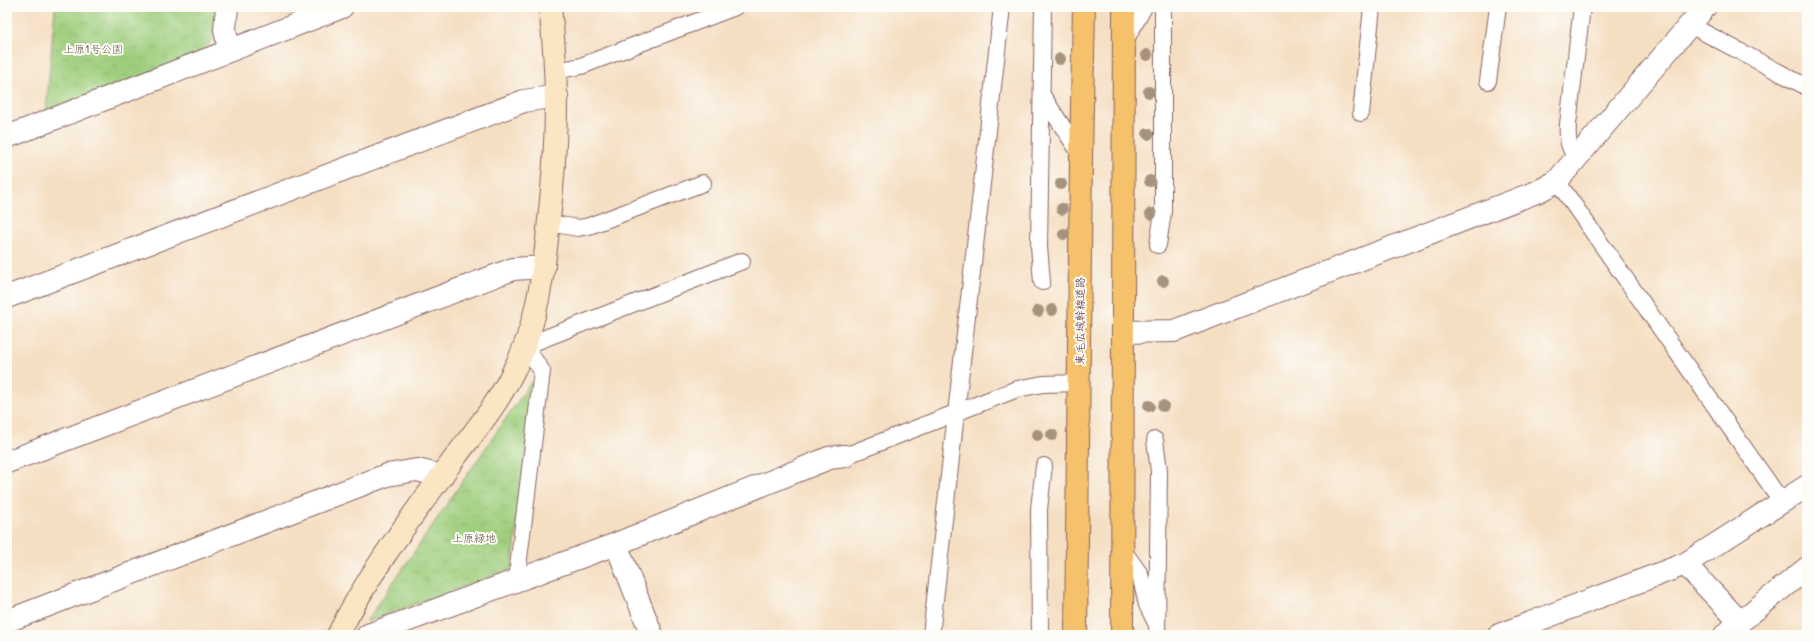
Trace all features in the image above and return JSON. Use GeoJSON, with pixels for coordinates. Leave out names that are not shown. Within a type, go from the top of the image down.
{"type":"FeatureCollection","features":[{"type":"Feature","properties":{"kind":"highway","name":"東毛広域幹線道路"},"geometry":{"type":"LineString","coordinates":[[1076,635],[1084,7]]}},
{"type":"Feature","properties":{"kind":"highway"},"geometry":{"type":"LineString","coordinates":[[1122,635],[1124,7]]}},
{"type":"Feature","properties":{"kind":"street"},"geometry":{"type":"LineString","coordinates":[[227,7],[225,29],[229,51]]}},
{"type":"Feature","properties":{"kind":"street"},"geometry":{"type":"LineString","coordinates":[[7,137],[342,7]]}},
{"type":"Feature","properties":{"kind":"street"},"geometry":{"type":"LineString","coordinates":[[338,635],[349,612],[376,570],[493,407],[512,374],[525,346],[536,307],[544,267],[554,167],[557,96],[550,7]]}},
{"type":"Feature","properties":{"kind":"street"},"geometry":{"type":"LineString","coordinates":[[1124,332],[1174,331],[1532,193],[1557,181],[1705,7]]}},
{"type":"Feature","properties":{"kind":"street"},"geometry":{"type":"LineString","coordinates":[[7,297],[524,101],[557,96]]}},
{"type":"Feature","properties":{"kind":"street"},"geometry":{"type":"LineString","coordinates":[[7,462],[513,269],[544,267]]}},
{"type":"Feature","properties":{"kind":"street"},"geometry":{"type":"LineString","coordinates":[[368,635],[616,544],[830,458],[845,456]]}},
{"type":"Feature","properties":{"kind":"street"},"geometry":{"type":"LineString","coordinates":[[7,620],[387,475],[417,470],[442,476]]}},
{"type":"Feature","properties":{"kind":"street"},"geometry":{"type":"LineString","coordinates":[[1499,635],[1532,629],[1685,564],[1807,486]]}},
{"type":"Feature","properties":{"kind":"street"},"geometry":{"type":"LineString","coordinates":[[616,544],[652,635]]}},
{"type":"Feature","properties":{"kind":"street"},"geometry":{"type":"LineString","coordinates":[[1685,564],[1732,628],[1807,568]]}},
{"type":"Feature","properties":{"kind":"lane"},"geometry":{"type":"LineString","coordinates":[[556,71],[581,66],[735,7]]}},
{"type":"Feature","properties":{"kind":"lane"},"geometry":{"type":"LineString","coordinates":[[931,635],[1002,7]]}},
{"type":"Feature","properties":{"kind":"lane"},"geometry":{"type":"LineString","coordinates":[[1042,282],[1039,246],[1043,7]]}},
{"type":"Feature","properties":{"kind":"lane"},"geometry":{"type":"LineString","coordinates":[[1125,41],[1144,7]]}},
{"type":"Feature","properties":{"kind":"lane"},"geometry":{"type":"LineString","coordinates":[[1158,245],[1163,212],[1162,7]]}},
{"type":"Feature","properties":{"kind":"lane"},"geometry":{"type":"LineString","coordinates":[[1361,114],[1372,7]]}},
{"type":"Feature","properties":{"kind":"lane"},"geometry":{"type":"LineString","coordinates":[[1488,81],[1498,7]]}},
{"type":"Feature","properties":{"kind":"lane"},"geometry":{"type":"LineString","coordinates":[[1577,158],[1571,151],[1567,140],[1567,132],[1582,7]]}},
{"type":"Feature","properties":{"kind":"lane"},"geometry":{"type":"LineString","coordinates":[[1690,25],[1807,87]]}},
{"type":"Feature","properties":{"kind":"lane"},"geometry":{"type":"LineString","coordinates":[[1042,95],[1081,155]]}},
{"type":"Feature","properties":{"kind":"lane"},"geometry":{"type":"LineString","coordinates":[[1557,181],[1782,502]]}},
{"type":"Feature","properties":{"kind":"lane"},"geometry":{"type":"LineString","coordinates":[[549,223],[578,228],[589,226],[703,183]]}},
{"type":"Feature","properties":{"kind":"lane"},"geometry":{"type":"LineString","coordinates":[[519,579],[518,567],[542,371],[525,346],[742,260]]}},
{"type":"Feature","properties":{"kind":"lane"},"geometry":{"type":"LineString","coordinates":[[845,456],[1017,390],[1043,384],[1080,383]]}},
{"type":"Feature","properties":{"kind":"lane"},"geometry":{"type":"LineString","coordinates":[[1155,440],[1159,471],[1158,630]]}},
{"type":"Feature","properties":{"kind":"lane"},"geometry":{"type":"LineString","coordinates":[[1040,635],[1039,509],[1044,466]]}},
{"type":"Feature","properties":{"kind":"lane"},"geometry":{"type":"LineString","coordinates":[[1122,549],[1140,574],[1146,605],[1158,630]]}},
{"type":"Feature","properties":{"kind":"green space","name":"上原1号公園"},"geometry":{"type":"Polygon","coordinates":[[[55,7],[216,7],[213,39],[200,54],[46,112],[55,7]]]}},
{"type":"Feature","properties":{"kind":"green space","name":"上原緑地"},"geometry":{"type":"Polygon","coordinates":[[[531,382],[534,390],[512,569],[366,622],[531,382]]]}}]}
